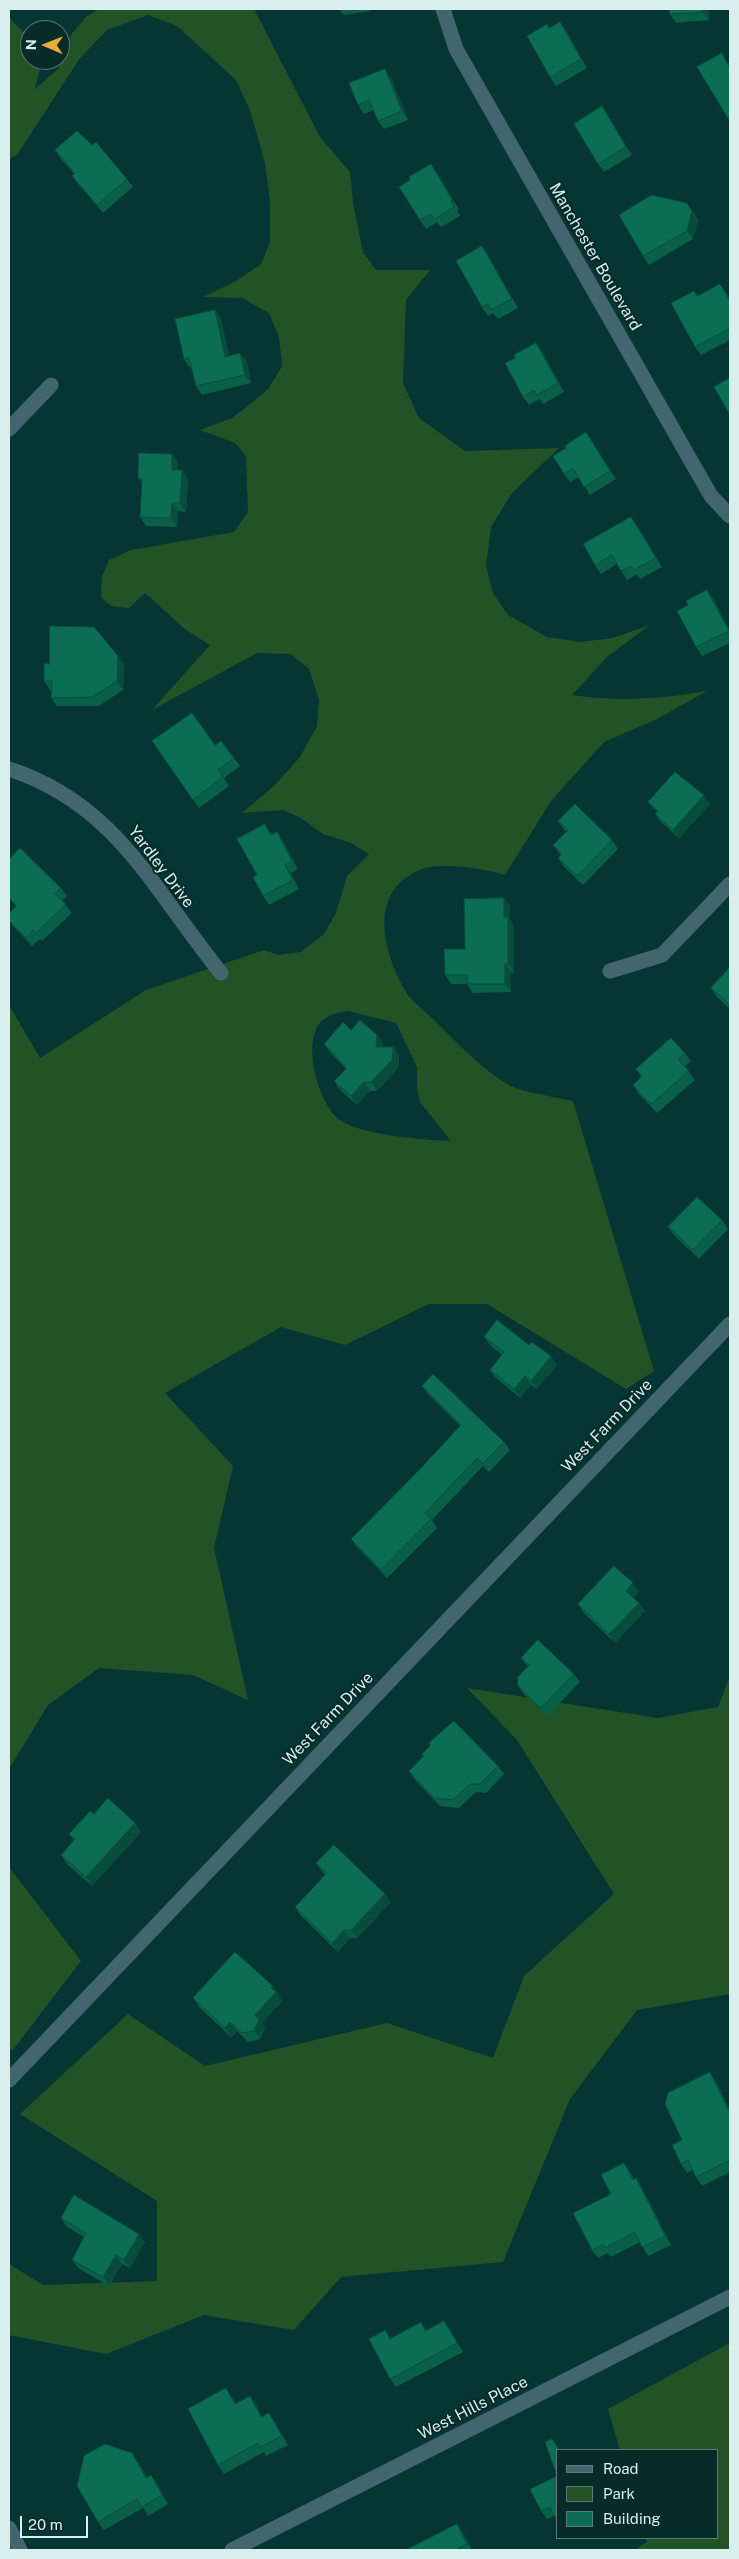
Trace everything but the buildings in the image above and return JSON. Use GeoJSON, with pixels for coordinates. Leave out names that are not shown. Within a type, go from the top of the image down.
{"type":"FeatureCollection","features":[{"type":"Feature","properties":{"kind":"street","name":"Manchester Boulevard"},"geometry":{"type":"LineString","coordinates":[[443,9],[456,49],[711,496],[730,516]]}},
{"type":"Feature","properties":{"kind":"street"},"geometry":{"type":"LineString","coordinates":[[9,430],[51,385]]}},
{"type":"Feature","properties":{"kind":"street","name":"Yardley Drive"},"geometry":{"type":"LineString","coordinates":[[9,769],[46,782],[91,811],[130,851],[183,926],[221,973]]}},
{"type":"Feature","properties":{"kind":"street"},"geometry":{"type":"LineString","coordinates":[[610,971],[662,955],[730,884]]}},
{"type":"Feature","properties":{"kind":"street","name":"West Farm Drive"},"geometry":{"type":"LineString","coordinates":[[9,2080],[730,1324]]}},
{"type":"Feature","properties":{"kind":"street","name":"West Hills Place"},"geometry":{"type":"LineString","coordinates":[[232,2550],[730,2297]]}},
{"type":"Feature","properties":{"kind":"street"},"geometry":{"type":"LineString","coordinates":[[9,2528],[20,2550]]}},
{"type":"Feature","properties":{"kind":"green space"},"geometry":{"type":"Polygon","coordinates":[[[99,9],[254,9],[320,137],[350,172],[353,203],[363,252],[376,270],[430,270],[406,300],[403,383],[419,418],[465,451],[559,448],[512,493],[491,527],[486,566],[493,593],[508,615],[547,637],[580,642],[613,638],[650,625],[608,656],[572,695],[640,699],[707,691],[657,719],[604,742],[551,801],[505,875],[452,866],[422,869],[404,879],[393,892],[386,907],[384,924],[391,959],[406,992],[468,1054],[487,1070],[513,1087],[573,1101],[654,1371],[626,1389],[487,1304],[429,1304],[345,1345],[281,1327],[165,1393],[233,1466],[214,1548],[248,1700],[193,1675],[99,1668],[48,1705],[9,1769],[9,1005],[40,1058],[146,990],[264,950],[279,955],[301,952],[324,934],[336,913],[347,876],[369,854],[349,842],[323,834],[301,818],[283,810],[242,813],[275,785],[300,757],[317,726],[319,700],[309,669],[291,654],[257,653],[152,710],[210,645],[186,630],[145,593],[129,608],[111,606],[101,597],[102,577],[109,560],[131,550],[234,532],[248,512],[246,456],[235,443],[200,430],[232,418],[253,402],[269,388],[282,366],[279,337],[269,313],[242,298],[203,297],[236,281],[261,264],[270,242],[270,202],[265,163],[250,110],[236,80],[177,26],[148,15],[107,30],[80,58],[17,155],[9,159],[9,17],[20,29],[20,70],[40,70],[35,89],[57,70],[70,70],[70,37],[87,16],[99,9]],[[348,1011],[329,1016],[316,1029],[312,1056],[319,1087],[332,1112],[340,1120],[377,1133],[451,1141],[420,1102],[417,1088],[417,1067],[396,1023],[348,1011]]]}},
{"type":"Feature","properties":{"kind":"green space"},"geometry":{"type":"Polygon","coordinates":[[[730,1676],[730,1994],[637,2010],[570,2099],[503,2262],[341,2277],[294,2330],[204,2315],[106,2354],[9,2335],[9,2264],[43,2285],[157,2281],[157,2201],[20,2114],[128,2014],[205,2066],[387,2023],[493,2058],[524,1976],[614,1894],[517,1740],[467,1688],[658,1718],[718,1707],[730,1676]]]}},
{"type":"Feature","properties":{"kind":"green space"},"geometry":{"type":"Polygon","coordinates":[[[9,1867],[81,1961],[12,2051],[9,2047],[9,1867]]]}},
{"type":"Feature","properties":{"kind":"green space"},"geometry":{"type":"Polygon","coordinates":[[[728,2344],[730,2347],[730,2550],[634,2550],[647,2542],[646,2539],[719,2539],[719,2449],[620,2449],[608,2409],[728,2344]]]}}]}
